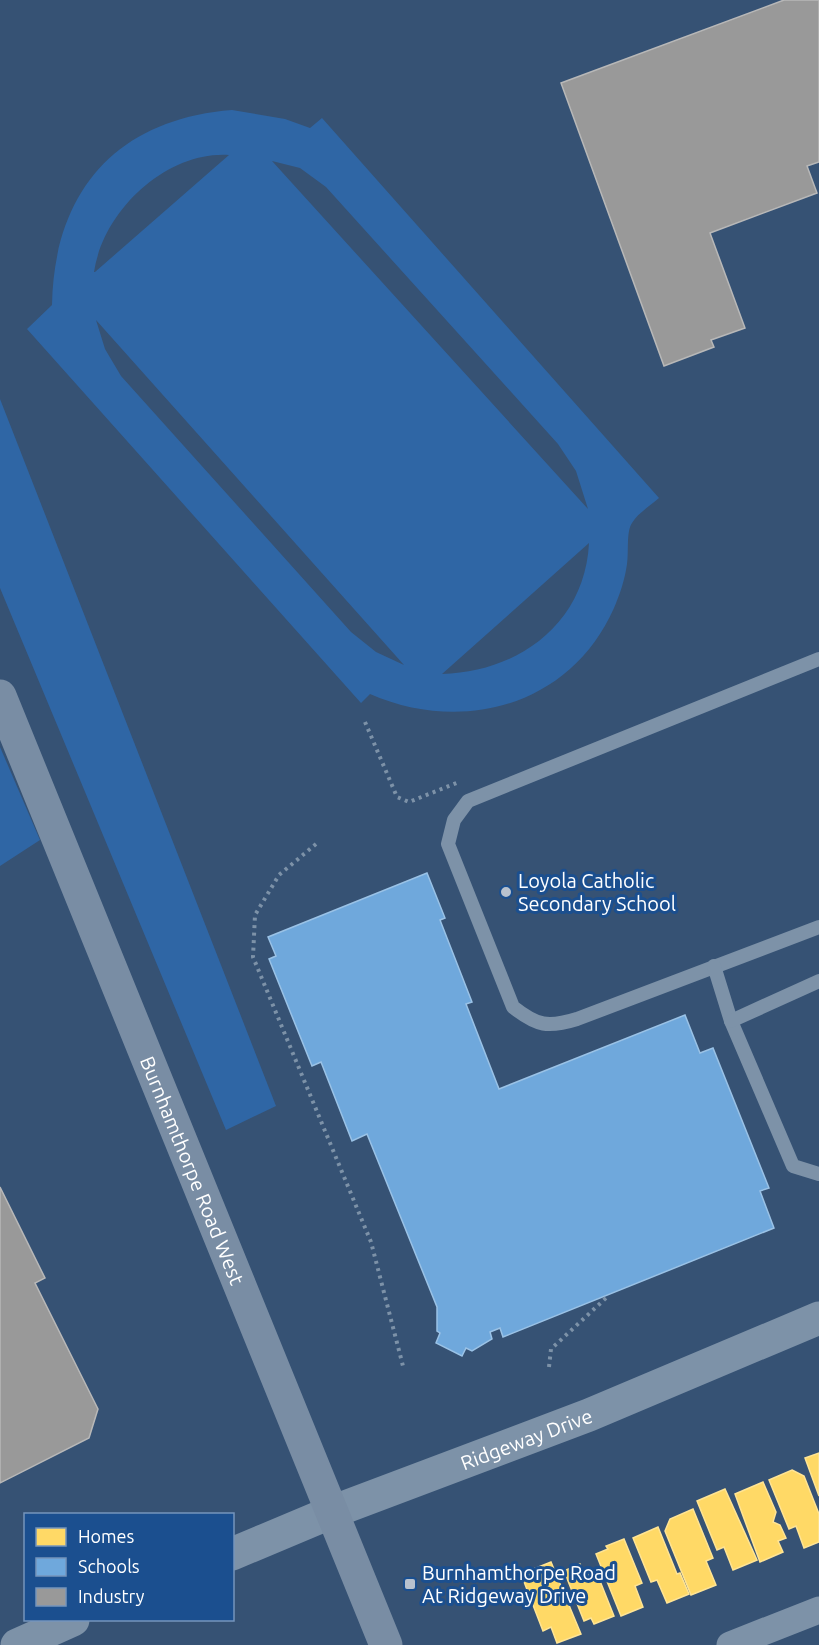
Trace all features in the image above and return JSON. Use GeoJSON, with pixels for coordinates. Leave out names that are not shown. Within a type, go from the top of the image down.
{"type":"FeatureCollection","features":[{"type":"Feature","properties":{"kind":"main road","name":"Burnhamthorpe Road West"},"geometry":{"type":"LineString","coordinates":[[0,696],[386,1645]]}},
{"type":"Feature","properties":{"kind":"street","name":"Ridgeway Drive"},"geometry":{"type":"LineString","coordinates":[[234,1553],[332,1512],[589,1415],[819,1318]]}},
{"type":"Feature","properties":{"kind":"street"},"geometry":{"type":"LineString","coordinates":[[730,1645],[819,1610]]}},
{"type":"Feature","properties":{"kind":"street"},"geometry":{"type":"LineString","coordinates":[[17,1645],[71,1621]]}},
{"type":"Feature","properties":{"kind":"lane"},"geometry":{"type":"LineString","coordinates":[[819,659],[468,801],[454,820],[448,844],[513,1007],[531,1021],[554,1026],[819,927]]}},
{"type":"Feature","properties":{"kind":"lane"},"geometry":{"type":"LineString","coordinates":[[714,966],[731,1022],[793,1166],[819,1174]]}},
{"type":"Feature","properties":{"kind":"lane"},"geometry":{"type":"LineString","coordinates":[[731,1022],[819,981]]}},
{"type":"Feature","properties":{"kind":"path"},"geometry":{"type":"LineString","coordinates":[[365,722],[398,797],[409,802],[462,781]]}},
{"type":"Feature","properties":{"kind":"path"},"geometry":{"type":"LineString","coordinates":[[316,844],[279,875],[255,915],[253,957],[371,1242],[404,1370]]}},
{"type":"Feature","properties":{"kind":"path"},"geometry":{"type":"LineString","coordinates":[[549,1366],[551,1349],[606,1298]]}},
{"type":"Feature","properties":{"kind":"shaded area"},"geometry":{"type":"Polygon","coordinates":[[[232,110],[285,119],[310,128],[322,118],[659,498],[637,516],[630,527],[627,564],[622,586],[614,608],[595,641],[571,668],[543,689],[511,703],[477,710],[442,712],[406,706],[370,694],[361,703],[27,329],[52,305],[56,264],[65,228],[80,196],[100,168],[125,146],[156,128],[191,116],[232,110]],[[229,155],[205,156],[183,163],[161,174],[141,189],[110,227],[100,249],[94,272],[229,155]],[[272,161],[588,509],[576,471],[558,444],[326,187],[300,168],[272,161]],[[96,320],[105,349],[121,376],[351,632],[376,652],[404,665],[96,320]],[[589,543],[442,674],[470,671],[496,664],[521,653],[542,638],[561,620],[575,597],[585,572],[589,543]]]}},
{"type":"Feature","properties":{"kind":"shaded area"},"geometry":{"type":"Polygon","coordinates":[[[0,399],[276,1106],[226,1130],[0,588],[0,399]]]}},
{"type":"Feature","properties":{"kind":"shaded area"},"geometry":{"type":"Polygon","coordinates":[[[0,747],[40,840],[0,866],[0,747]]]}},
{"type":"Feature","properties":{"kind":"building: Homes"},"geometry":{"type":"Polygon","coordinates":[[[819,1453],[819,1496],[805,1458],[819,1453]]]}},
{"type":"Feature","properties":{"kind":"building: Homes"},"geometry":{"type":"Polygon","coordinates":[[[792,1470],[804,1476],[819,1514],[819,1542],[804,1548],[796,1526],[789,1529],[769,1480],[792,1470]]]}},
{"type":"Feature","properties":{"kind":"building: Homes"},"geometry":{"type":"Polygon","coordinates":[[[763,1482],[776,1512],[773,1522],[780,1525],[786,1538],[778,1541],[783,1552],[760,1562],[735,1494],[763,1482]]]}},
{"type":"Feature","properties":{"kind":"building: Homes"},"geometry":{"type":"Polygon","coordinates":[[[725,1489],[757,1560],[733,1570],[724,1547],[717,1550],[697,1501],[725,1489]]]}},
{"type":"Feature","properties":{"kind":"building: Homes"},"geometry":{"type":"Polygon","coordinates":[[[693,1509],[713,1558],[706,1561],[716,1585],[691,1595],[665,1531],[670,1519],[693,1509]]]}},
{"type":"Feature","properties":{"kind":"building: Homes"},"geometry":{"type":"Polygon","coordinates":[[[658,1527],[677,1574],[680,1573],[689,1594],[667,1603],[657,1580],[651,1582],[633,1538],[658,1527]]]}},
{"type":"Feature","properties":{"kind":"building: Homes"},"geometry":{"type":"Polygon","coordinates":[[[624,1539],[642,1583],[635,1586],[643,1607],[621,1616],[596,1554],[608,1549],[606,1546],[624,1539]]]}},
{"type":"Feature","properties":{"kind":"building: Homes"},"geometry":{"type":"Polygon","coordinates":[[[551,1562],[581,1634],[557,1643],[551,1627],[543,1631],[521,1574],[551,1562]]]}},
{"type":"Feature","properties":{"kind":"building: Homes"},"geometry":{"type":"Polygon","coordinates":[[[580,1564],[585,1576],[596,1571],[614,1616],[594,1624],[591,1618],[584,1621],[564,1571],[580,1564]]]}},
{"type":"Feature","properties":{"kind":"building: Schools"},"geometry":{"type":"Polygon","coordinates":[[[427,873],[445,918],[440,920],[472,1002],[466,1004],[499,1089],[685,1015],[700,1053],[713,1048],[769,1188],[760,1191],[774,1228],[503,1337],[500,1328],[490,1332],[492,1339],[472,1351],[466,1348],[462,1356],[436,1343],[440,1333],[437,1331],[437,1307],[367,1134],[352,1141],[321,1062],[312,1066],[269,959],[276,956],[268,937],[427,873]]]}},
{"type":"Feature","properties":{"kind":"building: Industry"},"geometry":{"type":"Polygon","coordinates":[[[784,0],[819,0],[819,162],[807,166],[817,193],[710,233],[745,328],[711,340],[714,347],[664,366],[561,83],[784,0]]]}},
{"type":"Feature","properties":{"kind":"building: Industry"},"geometry":{"type":"Polygon","coordinates":[[[0,1187],[45,1278],[35,1283],[98,1409],[89,1438],[0,1483],[0,1187]]]}},
{"type":"Feature","properties":{"kind":"place","name":"Loyola Catholic Secondary School"},"geometry":{"type":"Point","coordinates":[506,892]}},
{"type":"Feature","properties":{"kind":"place","name":"Burnhamthorpe Road At Ridgeway Drive"},"geometry":{"type":"Point","coordinates":[410,1584]}}]}
